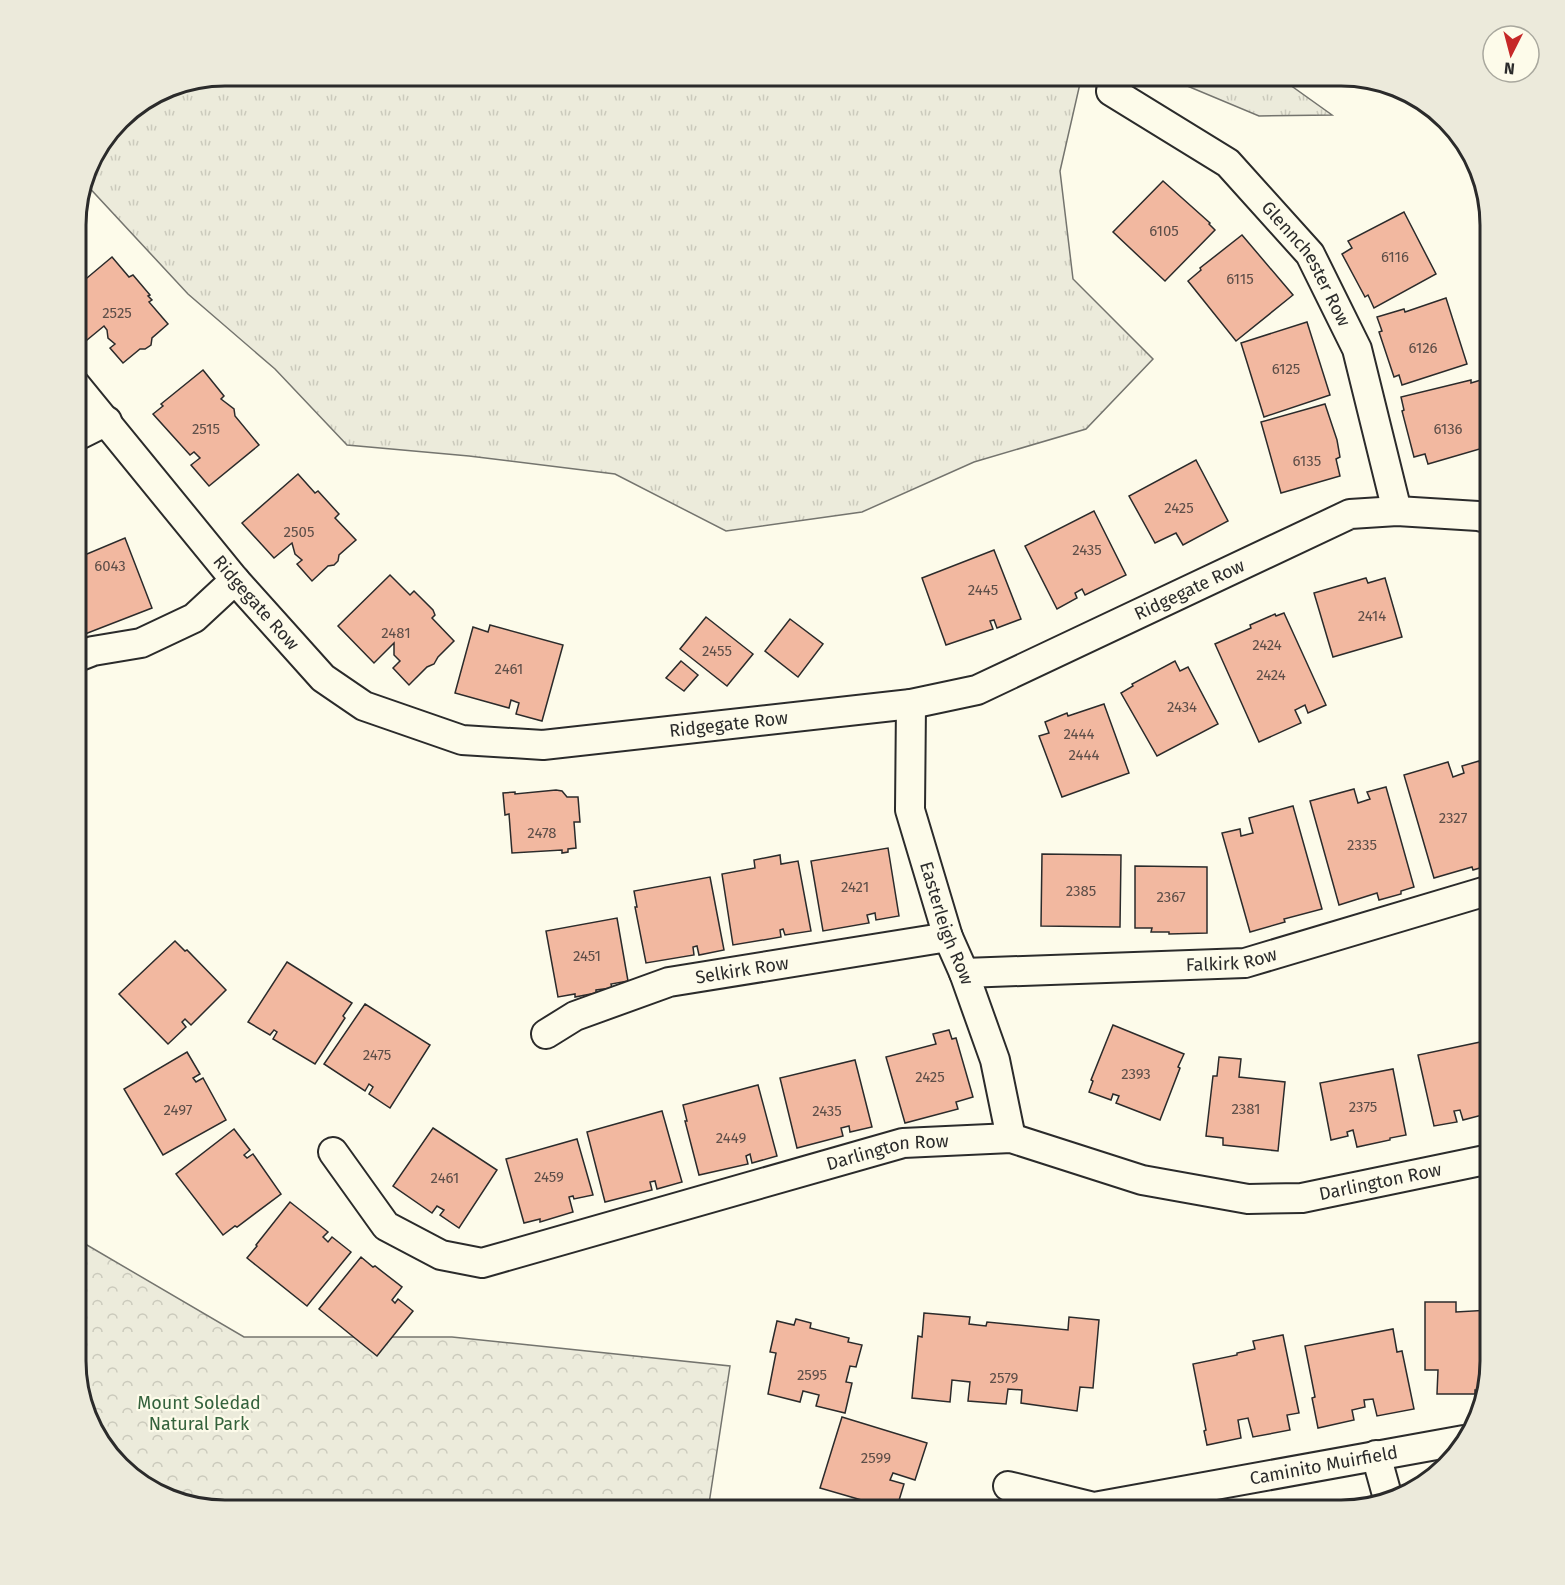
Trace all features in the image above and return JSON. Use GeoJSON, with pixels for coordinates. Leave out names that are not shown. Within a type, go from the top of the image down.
{"type":"FeatureCollection","features":[{"type":"Feature","properties":{"kind":"street","name":"Glennchester Row"},"geometry":{"type":"LineString","coordinates":[[1111,91],[1228,163],[1310,254],[1357,349],[1397,511]]}},
{"type":"Feature","properties":{"kind":"street","name":"Ridgegate Row"},"geometry":{"type":"LineString","coordinates":[[86,397],[236,580],[323,678],[364,706],[462,741],[543,745],[912,704],[977,690],[1350,514],[1397,511],[1480,516]]}},
{"type":"Feature","properties":{"kind":"street"},"geometry":{"type":"LineString","coordinates":[[86,432],[107,421]]}},
{"type":"Feature","properties":{"kind":"street"},"geometry":{"type":"LineString","coordinates":[[86,654],[141,643],[194,618],[236,580]]}},
{"type":"Feature","properties":{"kind":"street","name":"Easterleigh Row"},"geometry":{"type":"LineString","coordinates":[[912,704],[910,810],[948,937],[964,973],[995,1060],[1011,1138]]}},
{"type":"Feature","properties":{"kind":"street","name":"Falkirk Row"},"geometry":{"type":"LineString","coordinates":[[964,973],[1245,963],[1480,893]]}},
{"type":"Feature","properties":{"kind":"street","name":"Selkirk Row"},"geometry":{"type":"LineString","coordinates":[[546,1034],[575,1016],[669,982],[948,937]]}},
{"type":"Feature","properties":{"kind":"street","name":"Darlington Row"},"geometry":{"type":"LineString","coordinates":[[333,1152],[386,1226],[441,1255],[482,1263],[903,1143],[1011,1138],[1142,1180],[1248,1199],[1302,1198],[1480,1161]]}},
{"type":"Feature","properties":{"kind":"street","name":"Caminito Muirfield"},"geometry":{"type":"LineString","coordinates":[[1132,1500],[1453,1442]]}},
{"type":"Feature","properties":{"kind":"street"},"geometry":{"type":"LineString","coordinates":[[1376,1455],[1386,1492]]}},
{"type":"Feature","properties":{"kind":"street","name":"Caminito Muirfield"},"geometry":{"type":"LineString","coordinates":[[1008,1486],[1065,1500]]}},
{"type":"Feature","properties":{"kind":"green space"},"geometry":{"type":"Polygon","coordinates":[[[225,85],[1079,86],[1060,171],[1073,279],[1153,359],[1086,429],[974,462],[862,512],[726,531],[615,474],[469,456],[347,445],[275,369],[188,294],[90,189],[104,155],[126,126],[147,109],[189,90],[225,85]]]}},
{"type":"Feature","properties":{"kind":"green space"},"geometry":{"type":"Polygon","coordinates":[[[1187,86],[1291,86],[1332,115],[1259,116],[1187,86]]]}},
{"type":"Feature","properties":{"kind":"green space","name":"Mount Soledad Natural Park"},"geometry":{"type":"Polygon","coordinates":[[[86,1244],[244,1337],[452,1337],[730,1366],[710,1500],[225,1500],[189,1495],[155,1481],[126,1459],[104,1430],[93,1405],[88,1387],[86,1360],[86,1244]]]}},
{"type":"Feature","properties":{"kind":"building"},"geometry":{"type":"Polygon","coordinates":[[[1163,181],[1215,230],[1165,281],[1113,232],[1163,181]]]}},
{"type":"Feature","properties":{"kind":"building"},"geometry":{"type":"Polygon","coordinates":[[[1404,212],[1436,274],[1374,308],[1368,295],[1365,297],[1342,254],[1352,248],[1348,241],[1404,212]]]}},
{"type":"Feature","properties":{"kind":"building"},"geometry":{"type":"Polygon","coordinates":[[[1242,235],[1293,295],[1236,341],[1188,281],[1201,270],[1200,268],[1242,235]]]}},
{"type":"Feature","properties":{"kind":"building"},"geometry":{"type":"Polygon","coordinates":[[[112,257],[129,277],[133,275],[150,295],[148,296],[152,300],[149,302],[168,324],[152,338],[151,345],[140,349],[123,363],[110,348],[115,344],[108,338],[104,326],[86,339],[86,279],[112,257]]]}},
{"type":"Feature","properties":{"kind":"building"},"geometry":{"type":"Polygon","coordinates":[[[1446,298],[1467,364],[1402,385],[1399,375],[1394,377],[1379,332],[1382,331],[1377,317],[1404,309],[1405,312],[1446,298]]]}},
{"type":"Feature","properties":{"kind":"building"},"geometry":{"type":"Polygon","coordinates":[[[1307,322],[1330,395],[1264,417],[1241,343],[1307,322]]]}},
{"type":"Feature","properties":{"kind":"building"},"geometry":{"type":"Polygon","coordinates":[[[203,370],[224,396],[221,399],[234,409],[235,416],[259,445],[209,486],[191,465],[200,458],[194,452],[190,455],[153,414],[163,406],[161,404],[203,370]]]}},
{"type":"Feature","properties":{"kind":"building"},"geometry":{"type":"Polygon","coordinates":[[[1471,380],[1471,383],[1480,380],[1480,449],[1428,464],[1425,454],[1414,457],[1402,411],[1404,410],[1401,397],[1471,380]]]}},
{"type":"Feature","properties":{"kind":"building"},"geometry":{"type":"Polygon","coordinates":[[[1325,404],[1337,440],[1340,457],[1336,459],[1340,476],[1281,493],[1261,422],[1325,404]]]}},
{"type":"Feature","properties":{"kind":"building"},"geometry":{"type":"Polygon","coordinates":[[[1196,460],[1228,521],[1183,545],[1176,533],[1155,543],[1129,496],[1196,460]]]}},
{"type":"Feature","properties":{"kind":"building"},"geometry":{"type":"Polygon","coordinates":[[[298,474],[339,514],[335,518],[356,540],[339,555],[334,565],[328,566],[312,581],[297,564],[302,560],[295,554],[292,543],[274,558],[242,523],[298,474]]]}},
{"type":"Feature","properties":{"kind":"building"},"geometry":{"type":"Polygon","coordinates":[[[1094,511],[1126,575],[1085,595],[1082,589],[1075,593],[1077,598],[1057,609],[1025,546],[1094,511]]]}},
{"type":"Feature","properties":{"kind":"building"},"geometry":{"type":"Polygon","coordinates":[[[125,538],[152,608],[86,634],[86,554],[125,538]]]}},
{"type":"Feature","properties":{"kind":"building"},"geometry":{"type":"Polygon","coordinates":[[[994,550],[1021,619],[997,628],[994,620],[990,621],[993,629],[946,645],[922,578],[994,550]]]}},
{"type":"Feature","properties":{"kind":"building"},"geometry":{"type":"Polygon","coordinates":[[[390,575],[410,595],[414,591],[433,610],[435,615],[432,618],[454,641],[434,664],[427,667],[409,685],[393,668],[400,661],[394,655],[394,643],[374,663],[338,626],[390,575]]]}},
{"type":"Feature","properties":{"kind":"building"},"geometry":{"type":"Polygon","coordinates":[[[1366,578],[1368,583],[1385,578],[1402,637],[1333,657],[1314,593],[1366,578]]]}},
{"type":"Feature","properties":{"kind":"building"},"geometry":{"type":"Polygon","coordinates":[[[1284,613],[1326,705],[1308,713],[1305,705],[1295,710],[1301,723],[1259,742],[1215,644],[1251,628],[1250,625],[1275,614],[1276,616],[1284,613]]]}},
{"type":"Feature","properties":{"kind":"building"},"geometry":{"type":"Polygon","coordinates":[[[706,617],[753,654],[727,686],[680,649],[706,617]]]}},
{"type":"Feature","properties":{"kind":"building"},"geometry":{"type":"Polygon","coordinates":[[[790,619],[823,644],[798,677],[765,651],[790,619]]]}},
{"type":"Feature","properties":{"kind":"building"},"geometry":{"type":"Polygon","coordinates":[[[490,625],[563,645],[542,721],[516,714],[519,703],[511,700],[509,708],[455,693],[473,627],[488,632],[490,625]]]}},
{"type":"Feature","properties":{"kind":"building"},"geometry":{"type":"Polygon","coordinates":[[[681,661],[698,675],[684,691],[666,678],[681,661]]]}},
{"type":"Feature","properties":{"kind":"building"},"geometry":{"type":"Polygon","coordinates":[[[1175,661],[1180,671],[1188,667],[1218,724],[1157,756],[1121,693],[1133,686],[1132,684],[1175,661]]]}},
{"type":"Feature","properties":{"kind":"building"},"geometry":{"type":"Polygon","coordinates":[[[1104,704],[1129,773],[1062,797],[1039,736],[1049,733],[1045,722],[1067,713],[1068,716],[1104,704]]]}},
{"type":"Feature","properties":{"kind":"building"},"geometry":{"type":"Polygon","coordinates":[[[1479,761],[1480,764],[1480,868],[1473,870],[1472,867],[1434,878],[1404,775],[1448,762],[1453,777],[1464,773],[1462,766],[1479,761]]]}},
{"type":"Feature","properties":{"kind":"building"},"geometry":{"type":"Polygon","coordinates":[[[1386,787],[1414,887],[1401,891],[1401,894],[1379,900],[1377,893],[1339,905],[1310,801],[1354,789],[1358,803],[1370,799],[1367,792],[1386,787]]]}},
{"type":"Feature","properties":{"kind":"building"},"geometry":{"type":"Polygon","coordinates":[[[562,791],[567,797],[578,797],[580,822],[574,822],[576,848],[562,853],[562,850],[512,853],[509,814],[505,815],[503,793],[562,791]]]}},
{"type":"Feature","properties":{"kind":"building"},"geometry":{"type":"Polygon","coordinates":[[[1293,806],[1322,909],[1284,919],[1285,922],[1250,932],[1222,833],[1240,829],[1241,836],[1253,833],[1249,818],[1293,806]]]}},
{"type":"Feature","properties":{"kind":"building"},"geometry":{"type":"Polygon","coordinates":[[[888,848],[899,916],[876,920],[875,913],[867,915],[869,923],[823,931],[811,861],[888,848]]]}},
{"type":"Feature","properties":{"kind":"building"},"geometry":{"type":"Polygon","coordinates":[[[1042,854],[1121,855],[1120,927],[1041,926],[1042,854]]]}},
{"type":"Feature","properties":{"kind":"building"},"geometry":{"type":"Polygon","coordinates":[[[780,855],[781,864],[798,861],[811,931],[785,935],[783,929],[780,930],[781,937],[733,945],[722,874],[755,868],[754,860],[780,855]]]}},
{"type":"Feature","properties":{"kind":"building"},"geometry":{"type":"Polygon","coordinates":[[[1135,866],[1207,867],[1207,933],[1169,934],[1169,932],[1151,932],[1152,928],[1135,928],[1135,866]]]}},
{"type":"Feature","properties":{"kind":"building"},"geometry":{"type":"Polygon","coordinates":[[[710,877],[724,950],[699,955],[697,946],[693,947],[694,955],[646,963],[634,891],[710,877]]]}},
{"type":"Feature","properties":{"kind":"building"},"geometry":{"type":"Polygon","coordinates":[[[617,918],[628,981],[611,984],[612,988],[596,990],[596,993],[558,997],[546,931],[617,918]]]}},
{"type":"Feature","properties":{"kind":"building"},"geometry":{"type":"Polygon","coordinates":[[[175,941],[185,951],[187,950],[226,990],[191,1025],[185,1019],[182,1022],[186,1027],[168,1044],[119,994],[175,941]]]}},
{"type":"Feature","properties":{"kind":"building"},"geometry":{"type":"Polygon","coordinates":[[[287,962],[352,1003],[315,1064],[273,1039],[277,1032],[274,1030],[270,1035],[248,1022],[287,962]]]}},
{"type":"Feature","properties":{"kind":"building"},"geometry":{"type":"Polygon","coordinates":[[[365,1004],[430,1045],[390,1108],[369,1094],[373,1087],[369,1084],[365,1091],[324,1064],[365,1004]]]}},
{"type":"Feature","properties":{"kind":"building"},"geometry":{"type":"Polygon","coordinates":[[[1113,1025],[1184,1054],[1160,1120],[1116,1103],[1119,1096],[1113,1094],[1111,1100],[1089,1092],[1093,1081],[1091,1080],[1113,1025]]]}},
{"type":"Feature","properties":{"kind":"building"},"geometry":{"type":"Polygon","coordinates":[[[949,1030],[952,1039],[956,1038],[973,1097],[956,1102],[958,1109],[905,1123],[886,1057],[936,1044],[933,1034],[949,1030]]]}},
{"type":"Feature","properties":{"kind":"building"},"geometry":{"type":"Polygon","coordinates":[[[1480,1042],[1480,1116],[1463,1120],[1460,1110],[1454,1111],[1457,1122],[1434,1126],[1418,1055],[1480,1042]]]}},
{"type":"Feature","properties":{"kind":"building"},"geometry":{"type":"Polygon","coordinates":[[[187,1052],[200,1074],[193,1078],[196,1082],[203,1078],[226,1120],[163,1155],[124,1089],[187,1052]]]}},
{"type":"Feature","properties":{"kind":"building"},"geometry":{"type":"Polygon","coordinates":[[[1219,1057],[1241,1059],[1239,1077],[1285,1082],[1278,1151],[1223,1145],[1223,1138],[1206,1136],[1213,1076],[1217,1076],[1219,1057]]]}},
{"type":"Feature","properties":{"kind":"building"},"geometry":{"type":"Polygon","coordinates":[[[855,1060],[872,1127],[850,1132],[849,1126],[841,1128],[843,1136],[797,1148],[780,1078],[855,1060]]]}},
{"type":"Feature","properties":{"kind":"building"},"geometry":{"type":"Polygon","coordinates":[[[1393,1069],[1406,1135],[1357,1147],[1353,1130],[1347,1132],[1348,1136],[1331,1140],[1320,1083],[1393,1069]]]}},
{"type":"Feature","properties":{"kind":"building"},"geometry":{"type":"Polygon","coordinates":[[[758,1085],[777,1156],[752,1163],[750,1154],[746,1156],[748,1164],[699,1175],[683,1105],[758,1085]]]}},
{"type":"Feature","properties":{"kind":"building"},"geometry":{"type":"Polygon","coordinates":[[[662,1111],[682,1182],[657,1189],[655,1181],[650,1182],[652,1190],[605,1202],[587,1132],[662,1111]]]}},
{"type":"Feature","properties":{"kind":"building"},"geometry":{"type":"Polygon","coordinates":[[[433,1128],[497,1170],[459,1228],[440,1215],[444,1210],[437,1206],[432,1213],[393,1186],[433,1128]]]}},
{"type":"Feature","properties":{"kind":"building"},"geometry":{"type":"Polygon","coordinates":[[[234,1129],[250,1150],[244,1155],[247,1158],[253,1154],[281,1194],[223,1235],[176,1174],[234,1129]]]}},
{"type":"Feature","properties":{"kind":"building"},"geometry":{"type":"Polygon","coordinates":[[[577,1139],[593,1195],[574,1199],[573,1196],[569,1197],[573,1212],[540,1222],[540,1219],[524,1223],[506,1159],[577,1139]]]}},
{"type":"Feature","properties":{"kind":"building"},"geometry":{"type":"Polygon","coordinates":[[[290,1202],[328,1232],[323,1237],[328,1242],[332,1237],[351,1252],[307,1306],[247,1258],[290,1202]]]}},
{"type":"Feature","properties":{"kind":"building"},"geometry":{"type":"Polygon","coordinates":[[[361,1257],[402,1287],[392,1300],[395,1303],[398,1299],[413,1311],[377,1356],[319,1309],[361,1257]]]}},
{"type":"Feature","properties":{"kind":"building"},"geometry":{"type":"Polygon","coordinates":[[[1425,1302],[1456,1302],[1456,1312],[1480,1311],[1480,1360],[1475,1394],[1437,1394],[1438,1370],[1425,1370],[1425,1302]]]}},
{"type":"Feature","properties":{"kind":"building"},"geometry":{"type":"Polygon","coordinates":[[[924,1313],[970,1317],[969,1324],[986,1326],[987,1322],[1068,1330],[1069,1317],[1099,1320],[1093,1388],[1080,1387],[1077,1411],[1021,1403],[1022,1390],[1008,1389],[1006,1404],[968,1401],[970,1382],[952,1380],[950,1402],[912,1398],[918,1336],[922,1337],[924,1313]]]}},
{"type":"Feature","properties":{"kind":"building"},"geometry":{"type":"Polygon","coordinates":[[[796,1319],[811,1323],[810,1328],[849,1338],[848,1342],[862,1345],[856,1367],[850,1366],[846,1382],[852,1383],[845,1413],[816,1406],[819,1395],[803,1391],[800,1402],[768,1394],[776,1353],[770,1352],[777,1321],[794,1325],[796,1319]]]}},
{"type":"Feature","properties":{"kind":"building"},"geometry":{"type":"Polygon","coordinates":[[[1393,1329],[1397,1352],[1402,1351],[1414,1409],[1377,1416],[1373,1399],[1364,1400],[1365,1407],[1352,1410],[1354,1420],[1318,1428],[1312,1398],[1315,1397],[1305,1346],[1393,1329]]]}},
{"type":"Feature","properties":{"kind":"building"},"geometry":{"type":"Polygon","coordinates":[[[1283,1335],[1299,1413],[1287,1415],[1290,1430],[1253,1437],[1248,1418],[1238,1420],[1241,1438],[1207,1445],[1193,1364],[1237,1355],[1237,1353],[1255,1349],[1253,1341],[1283,1335]]]}},
{"type":"Feature","properties":{"kind":"building"},"geometry":{"type":"Polygon","coordinates":[[[842,1417],[927,1443],[915,1480],[893,1473],[890,1480],[904,1484],[899,1500],[861,1500],[820,1488],[842,1417]]]}}]}
